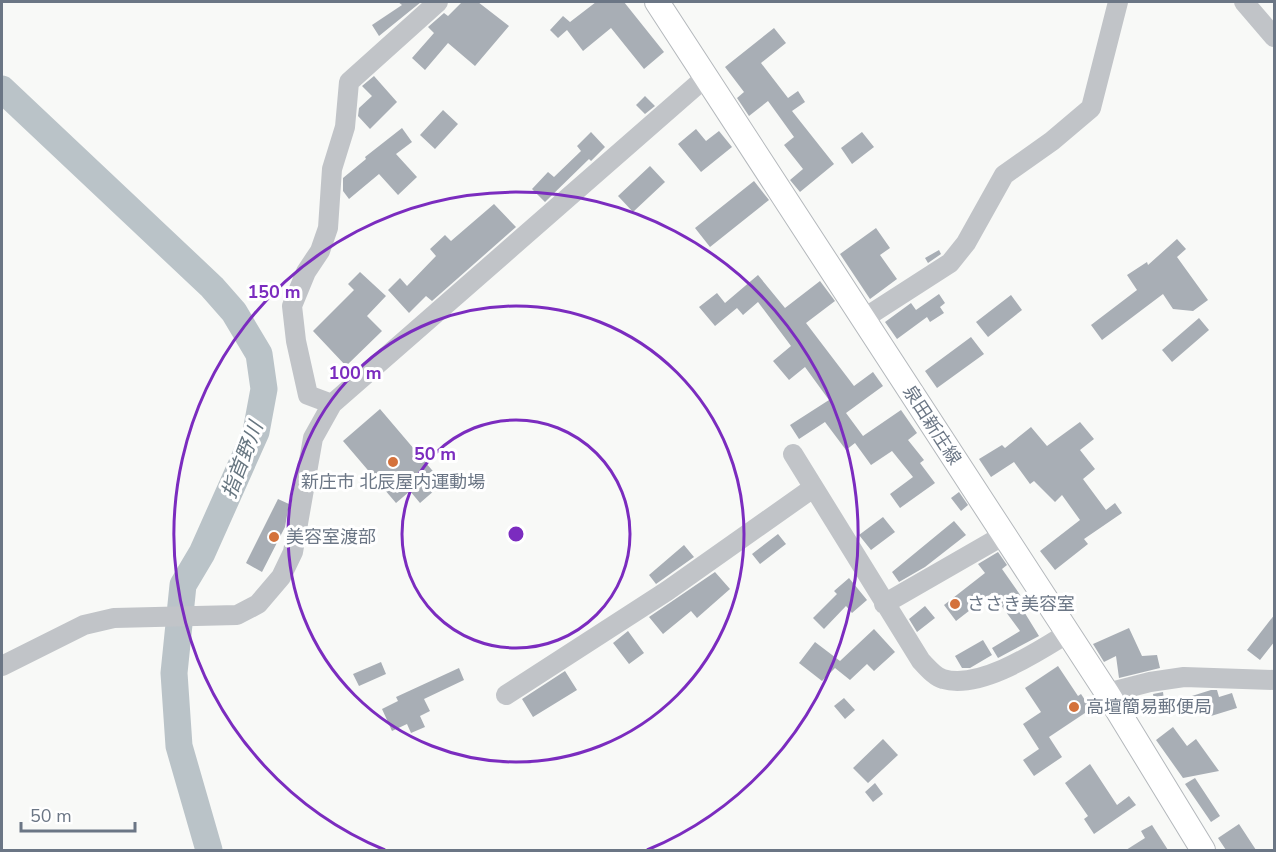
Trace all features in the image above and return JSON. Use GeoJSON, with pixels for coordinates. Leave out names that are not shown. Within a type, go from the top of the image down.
{"type":"FeatureCollection","features":[{"type":"Feature","properties":{"kind":"main road","name":"泉田新庄線"},"geometry":{"type":"LineString","coordinates":[[657,2],[1107,693],[1203,850]]}},
{"type":"Feature","properties":{"kind":"street"},"geometry":{"type":"LineString","coordinates":[[332,404],[308,395],[296,341],[292,306],[306,272],[320,251],[327,228],[332,169],[345,127],[349,82],[438,2]]}},
{"type":"Feature","properties":{"kind":"street"},"geometry":{"type":"LineString","coordinates":[[863,319],[950,263],[966,243],[1004,175],[1052,141],[1090,108],[1118,2]]}},
{"type":"Feature","properties":{"kind":"street"},"geometry":{"type":"LineString","coordinates":[[1244,2],[1275,37]]}},
{"type":"Feature","properties":{"kind":"street"},"geometry":{"type":"LineString","coordinates":[[2,666],[84,625],[114,618],[237,615],[258,604],[280,577],[293,552],[313,438],[332,404],[706,77]]}},
{"type":"Feature","properties":{"kind":"street"},"geometry":{"type":"LineString","coordinates":[[793,454],[921,661],[940,679],[959,682],[1001,670],[1068,633]]}},
{"type":"Feature","properties":{"kind":"street"},"geometry":{"type":"LineString","coordinates":[[506,695],[667,591],[813,488]]}},
{"type":"Feature","properties":{"kind":"street"},"geometry":{"type":"LineString","coordinates":[[884,604],[1004,535]]}},
{"type":"Feature","properties":{"kind":"street"},"geometry":{"type":"LineString","coordinates":[[1107,693],[1150,682],[1184,677],[1275,680]]}},
{"type":"Feature","properties":{"kind":"building"},"geometry":{"type":"Polygon","coordinates":[[[398,2],[421,2],[379,36],[372,25],[402,5],[398,2]]]}},
{"type":"Feature","properties":{"kind":"building"},"geometry":{"type":"Polygon","coordinates":[[[462,2],[478,2],[509,26],[475,66],[448,43],[425,70],[412,58],[434,33],[428,27],[444,13],[448,16],[462,2]]]}},
{"type":"Feature","properties":{"kind":"building"},"geometry":{"type":"Polygon","coordinates":[[[596,2],[624,2],[664,52],[644,69],[611,28],[583,51],[567,30],[558,38],[550,30],[563,16],[570,22],[596,2]]]}},
{"type":"Feature","properties":{"kind":"building"},"geometry":{"type":"Polygon","coordinates":[[[774,28],[786,43],[761,63],[788,98],[798,91],[805,102],[792,111],[834,164],[800,192],[790,180],[803,169],[784,145],[794,137],[768,101],[749,116],[737,98],[744,92],[725,67],[774,28]]]}},
{"type":"Feature","properties":{"kind":"building"},"geometry":{"type":"Polygon","coordinates":[[[374,76],[397,102],[370,129],[358,116],[359,108],[372,96],[362,86],[374,76]]]}},
{"type":"Feature","properties":{"kind":"building"},"geometry":{"type":"Polygon","coordinates":[[[645,96],[655,106],[645,114],[636,105],[645,96]]]}},
{"type":"Feature","properties":{"kind":"building"},"geometry":{"type":"Polygon","coordinates":[[[443,110],[458,124],[435,149],[420,135],[443,110]]]}},
{"type":"Feature","properties":{"kind":"building"},"geometry":{"type":"Polygon","coordinates":[[[402,128],[412,142],[396,154],[417,177],[398,195],[379,174],[349,199],[343,191],[343,178],[402,128]]]}},
{"type":"Feature","properties":{"kind":"building"},"geometry":{"type":"Polygon","coordinates":[[[696,129],[706,141],[719,131],[732,147],[701,172],[678,144],[696,129]]]}},
{"type":"Feature","properties":{"kind":"building"},"geometry":{"type":"Polygon","coordinates":[[[591,132],[605,147],[591,161],[589,159],[545,202],[532,189],[548,172],[554,177],[581,151],[577,146],[591,132]]]}},
{"type":"Feature","properties":{"kind":"building"},"geometry":{"type":"Polygon","coordinates":[[[862,132],[874,147],[852,164],[841,148],[862,132]]]}},
{"type":"Feature","properties":{"kind":"building"},"geometry":{"type":"Polygon","coordinates":[[[650,166],[665,182],[633,212],[618,196],[650,166]]]}},
{"type":"Feature","properties":{"kind":"building"},"geometry":{"type":"Polygon","coordinates":[[[754,181],[769,200],[710,247],[695,228],[754,181]]]}},
{"type":"Feature","properties":{"kind":"building"},"geometry":{"type":"Polygon","coordinates":[[[494,204],[516,227],[432,301],[426,296],[409,313],[388,290],[400,278],[407,286],[436,256],[430,249],[445,235],[451,241],[494,204]]]}},
{"type":"Feature","properties":{"kind":"building"},"geometry":{"type":"Polygon","coordinates":[[[876,228],[890,248],[880,255],[897,279],[870,299],[840,254],[876,228]]]}},
{"type":"Feature","properties":{"kind":"building"},"geometry":{"type":"Polygon","coordinates":[[[1177,239],[1186,249],[1177,257],[1208,300],[1193,311],[1173,309],[1163,294],[1102,340],[1091,325],[1137,290],[1127,275],[1147,262],[1148,265],[1177,239]]]}},
{"type":"Feature","properties":{"kind":"building"},"geometry":{"type":"Polygon","coordinates":[[[939,250],[941,254],[928,263],[925,258],[939,250]]]}},
{"type":"Feature","properties":{"kind":"building"},"geometry":{"type":"Polygon","coordinates":[[[360,272],[386,296],[367,316],[382,331],[346,366],[313,331],[354,290],[348,284],[360,272]]]}},
{"type":"Feature","properties":{"kind":"building"},"geometry":{"type":"Polygon","coordinates":[[[758,275],[785,308],[820,281],[835,301],[806,323],[854,386],[873,372],[883,386],[846,413],[863,436],[901,410],[917,433],[908,440],[924,460],[920,463],[935,483],[900,508],[890,494],[913,477],[892,451],[871,465],[855,443],[846,450],[825,422],[799,439],[790,425],[829,400],[805,367],[789,380],[773,361],[791,346],[758,302],[743,315],[737,308],[715,326],[699,307],[717,293],[725,303],[758,275]]]}},
{"type":"Feature","properties":{"kind":"building"},"geometry":{"type":"Polygon","coordinates":[[[939,294],[945,303],[940,307],[944,313],[930,322],[927,317],[897,339],[885,322],[911,303],[916,310],[939,294]]]}},
{"type":"Feature","properties":{"kind":"building"},"geometry":{"type":"Polygon","coordinates":[[[1011,295],[1022,310],[988,337],[976,322],[1011,295]]]}},
{"type":"Feature","properties":{"kind":"building"},"geometry":{"type":"Polygon","coordinates":[[[1199,318],[1209,330],[1172,362],[1162,350],[1199,318]]]}},
{"type":"Feature","properties":{"kind":"building"},"geometry":{"type":"Polygon","coordinates":[[[971,337],[984,354],[937,388],[925,371],[971,337]]]}},
{"type":"Feature","properties":{"kind":"building","name":"新庄市 北辰屋内運動場"},"geometry":{"type":"Polygon","coordinates":[[[380,409],[443,483],[420,503],[410,491],[396,503],[343,441],[380,409]]]}},
{"type":"Feature","properties":{"kind":"building"},"geometry":{"type":"Polygon","coordinates":[[[1080,422],[1094,439],[1080,450],[1095,469],[1083,479],[1106,510],[1115,503],[1122,513],[1084,539],[1088,544],[1055,570],[1040,551],[1080,520],[1062,495],[1055,502],[1034,481],[1030,484],[1014,462],[991,477],[979,459],[1002,445],[1005,448],[1031,427],[1047,446],[1080,422]]]}},
{"type":"Feature","properties":{"kind":"building"},"geometry":{"type":"Polygon","coordinates":[[[959,492],[968,505],[961,511],[951,498],[959,492]]]}},
{"type":"Feature","properties":{"kind":"building"},"geometry":{"type":"Polygon","coordinates":[[[278,499],[289,504],[285,527],[262,572],[246,563],[278,499]]]}},
{"type":"Feature","properties":{"kind":"building"},"geometry":{"type":"Polygon","coordinates":[[[883,517],[895,532],[871,550],[859,535],[883,517]]]}},
{"type":"Feature","properties":{"kind":"building"},"geometry":{"type":"Polygon","coordinates":[[[954,521],[966,535],[925,567],[899,582],[892,572],[954,521]]]}},
{"type":"Feature","properties":{"kind":"building"},"geometry":{"type":"Polygon","coordinates":[[[778,534],[786,544],[760,564],[752,554],[778,534]]]}},
{"type":"Feature","properties":{"kind":"building"},"geometry":{"type":"Polygon","coordinates":[[[684,545],[694,557],[656,584],[649,575],[684,545]]]}},
{"type":"Feature","properties":{"kind":"building"},"geometry":{"type":"Polygon","coordinates":[[[998,552],[1007,565],[1002,569],[1028,606],[1023,610],[1039,636],[998,658],[992,648],[1020,631],[992,593],[956,621],[944,605],[985,573],[978,564],[998,552]]]}},
{"type":"Feature","properties":{"kind":"building"},"geometry":{"type":"Polygon","coordinates":[[[715,572],[730,589],[697,618],[691,611],[663,634],[649,617],[715,572]]]}},
{"type":"Feature","properties":{"kind":"building"},"geometry":{"type":"Polygon","coordinates":[[[849,578],[867,600],[852,613],[846,606],[824,629],[813,618],[837,594],[834,591],[849,578]]]}},
{"type":"Feature","properties":{"kind":"building"},"geometry":{"type":"Polygon","coordinates":[[[925,606],[935,618],[917,632],[909,619],[925,606]]]}},
{"type":"Feature","properties":{"kind":"building"},"geometry":{"type":"Polygon","coordinates":[[[1275,614],[1275,641],[1260,660],[1247,650],[1275,614]]]}},
{"type":"Feature","properties":{"kind":"building"},"geometry":{"type":"Polygon","coordinates":[[[1129,628],[1142,656],[1157,655],[1160,668],[1119,678],[1116,656],[1104,662],[1093,644],[1129,628]]]}},
{"type":"Feature","properties":{"kind":"building"},"geometry":{"type":"Polygon","coordinates":[[[874,629],[895,652],[874,671],[867,664],[850,680],[835,668],[822,681],[799,663],[815,642],[840,661],[874,629]]]}},
{"type":"Feature","properties":{"kind":"building"},"geometry":{"type":"Polygon","coordinates":[[[628,631],[644,653],[629,664],[613,643],[628,631]]]}},
{"type":"Feature","properties":{"kind":"building"},"geometry":{"type":"Polygon","coordinates":[[[983,640],[992,655],[970,668],[962,668],[955,656],[983,640]]]}},
{"type":"Feature","properties":{"kind":"building"},"geometry":{"type":"Polygon","coordinates":[[[381,662],[386,674],[359,686],[353,674],[381,662]]]}},
{"type":"Feature","properties":{"kind":"building"},"geometry":{"type":"Polygon","coordinates":[[[1058,666],[1078,696],[1081,694],[1091,709],[1049,737],[1062,757],[1034,776],[1023,760],[1039,749],[1023,724],[1041,712],[1025,688],[1058,666]]]}},
{"type":"Feature","properties":{"kind":"building"},"geometry":{"type":"Polygon","coordinates":[[[459,668],[464,680],[424,699],[430,711],[420,716],[425,727],[411,733],[407,724],[392,731],[382,709],[398,701],[396,697],[459,668]]]}},
{"type":"Feature","properties":{"kind":"building"},"geometry":{"type":"Polygon","coordinates":[[[565,671],[577,690],[533,717],[522,699],[565,671]]]}},
{"type":"Feature","properties":{"kind":"building"},"geometry":{"type":"Polygon","coordinates":[[[1217,690],[1219,697],[1232,693],[1237,708],[1211,716],[1209,707],[1181,716],[1176,701],[1217,690]]]}},
{"type":"Feature","properties":{"kind":"building"},"geometry":{"type":"Polygon","coordinates":[[[1163,692],[1165,707],[1156,709],[1153,694],[1163,692]]]}},
{"type":"Feature","properties":{"kind":"building"},"geometry":{"type":"Polygon","coordinates":[[[844,698],[855,710],[845,719],[834,706],[844,698]]]}},
{"type":"Feature","properties":{"kind":"building"},"geometry":{"type":"Polygon","coordinates":[[[1173,727],[1187,746],[1196,739],[1219,771],[1183,778],[1156,740],[1173,727]]]}},
{"type":"Feature","properties":{"kind":"building"},"geometry":{"type":"Polygon","coordinates":[[[883,739],[898,755],[868,783],[853,768],[883,739]]]}},
{"type":"Feature","properties":{"kind":"building"},"geometry":{"type":"Polygon","coordinates":[[[1090,764],[1117,805],[1129,796],[1136,805],[1094,834],[1084,819],[1088,816],[1065,783],[1090,764]]]}},
{"type":"Feature","properties":{"kind":"building"},"geometry":{"type":"Polygon","coordinates":[[[1195,778],[1220,816],[1211,822],[1185,784],[1195,778]]]}},
{"type":"Feature","properties":{"kind":"building"},"geometry":{"type":"Polygon","coordinates":[[[875,783],[883,794],[873,802],[865,792],[875,783]]]}},
{"type":"Feature","properties":{"kind":"building"},"geometry":{"type":"Polygon","coordinates":[[[1239,824],[1256,850],[1226,850],[1218,838],[1239,824]]]}},
{"type":"Feature","properties":{"kind":"building"},"geometry":{"type":"Polygon","coordinates":[[[1152,825],[1168,850],[1126,850],[1145,838],[1141,831],[1152,825]]]}},
{"type":"Feature","properties":{"kind":"waterway","name":"指首野川"},"geometry":{"type":"LineString","coordinates":[[2,89],[212,287],[234,312],[259,354],[264,389],[256,432],[202,553],[183,585],[174,673],[179,746],[209,850]]}},
{"type":"Feature","properties":{"kind":"place","name":"新庄市 北辰屋内運動場"},"geometry":{"type":"Point","coordinates":[393,462]}},
{"type":"Feature","properties":{"kind":"place","name":"美容室渡部"},"geometry":{"type":"Point","coordinates":[274,537]}},
{"type":"Feature","properties":{"kind":"place","name":"ささき美容室"},"geometry":{"type":"Point","coordinates":[955,604]}},
{"type":"Feature","properties":{"kind":"place","name":"高壇簡易郵便局"},"geometry":{"type":"Point","coordinates":[1074,707]}}]}
